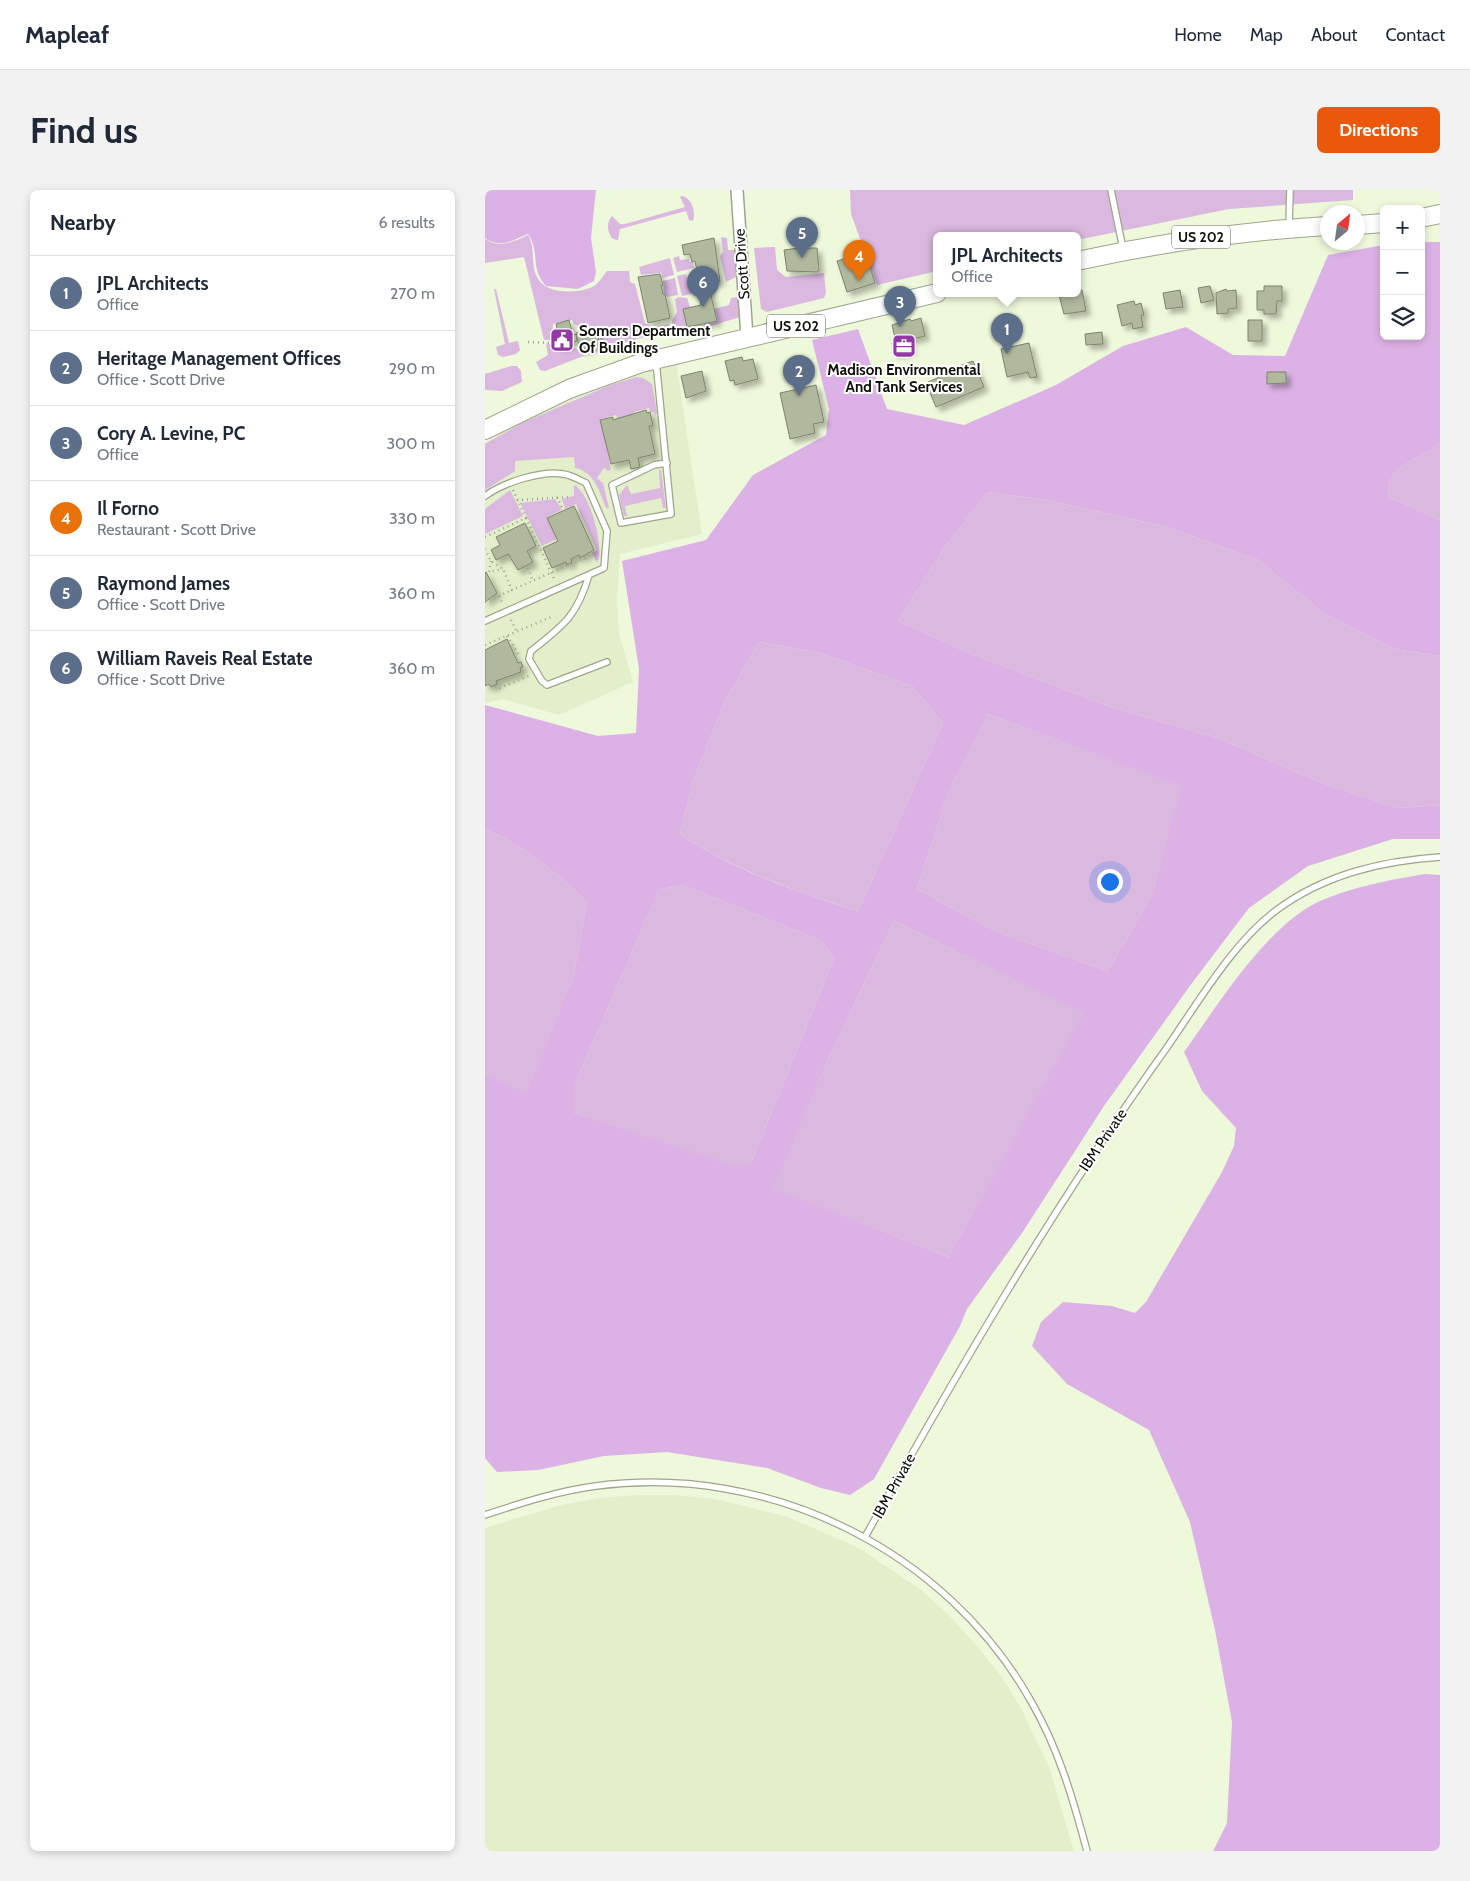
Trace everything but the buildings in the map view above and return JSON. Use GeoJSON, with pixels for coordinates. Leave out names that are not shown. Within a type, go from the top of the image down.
{"type":"FeatureCollection","features":[{"type":"Feature","properties":{"kind":"main road"},"geometry":{"type":"LineString","coordinates":[[1425,217],[1440,214]]}},
{"type":"Feature","properties":{"kind":"main road"},"geometry":{"type":"LineString","coordinates":[[1365,224],[1380,223]]}},
{"type":"Feature","properties":{"kind":"main road","name":"US 202"},"geometry":{"type":"LineString","coordinates":[[1081,260],[1199,237],[1320,226]]}},
{"type":"Feature","properties":{"kind":"main road","name":"US 202"},"geometry":{"type":"LineString","coordinates":[[485,430],[569,389],[603,375],[656,359],[933,294]]}},
{"type":"Feature","properties":{"kind":"street","name":"Scott Drive"},"geometry":{"type":"LineString","coordinates":[[737,190],[747,337]]}},
{"type":"Feature","properties":{"kind":"lane"},"geometry":{"type":"LineString","coordinates":[[1111,190],[1123,251]]}},
{"type":"Feature","properties":{"kind":"lane"},"geometry":{"type":"LineString","coordinates":[[1289,228],[1290,190]]}},
{"type":"Feature","properties":{"kind":"lane"},"geometry":{"type":"LineString","coordinates":[[656,359],[667,463],[671,514],[621,523],[612,485],[654,465],[667,463]]}},
{"type":"Feature","properties":{"kind":"lane"},"geometry":{"type":"LineString","coordinates":[[485,496],[531,476],[566,474],[586,483],[607,531],[604,568],[485,622]]}},
{"type":"Feature","properties":{"kind":"lane"},"geometry":{"type":"LineString","coordinates":[[589,574],[582,599],[572,616],[531,651],[529,659],[542,682],[547,685],[607,662]]}},
{"type":"Feature","properties":{"kind":"lane","name":"IBM Private"},"geometry":{"type":"LineString","coordinates":[[865,1537],[950,1385],[1076,1182],[1152,1068],[1244,942],[1277,910],[1317,885],[1367,868],[1440,857]]}},
{"type":"Feature","properties":{"kind":"lane"},"geometry":{"type":"LineString","coordinates":[[485,1515],[558,1493],[596,1486],[677,1483],[717,1487],[766,1497],[830,1520],[865,1537],[929,1580],[958,1606],[986,1636],[1012,1670],[1032,1702],[1061,1762],[1087,1851]]}},
{"type":"Feature","properties":{"kind":"path"},"geometry":{"type":"LineString","coordinates":[[528,342],[557,343]]}},
{"type":"Feature","properties":{"kind":"path"},"geometry":{"type":"LineString","coordinates":[[594,346],[597,355]]}},
{"type":"Feature","properties":{"kind":"path"},"geometry":{"type":"LineString","coordinates":[[510,484],[559,588]]}},
{"type":"Feature","properties":{"kind":"path"},"geometry":{"type":"LineString","coordinates":[[517,500],[572,497]]}},
{"type":"Feature","properties":{"kind":"path"},"geometry":{"type":"LineString","coordinates":[[557,498],[563,510]]}},
{"type":"Feature","properties":{"kind":"path"},"geometry":{"type":"LineString","coordinates":[[485,537],[526,518]]}},
{"type":"Feature","properties":{"kind":"path"},"geometry":{"type":"LineString","coordinates":[[485,548],[491,561],[503,569],[512,590]]}},
{"type":"Feature","properties":{"kind":"path"},"geometry":{"type":"LineString","coordinates":[[485,602],[591,555]]}},
{"type":"Feature","properties":{"kind":"path"},"geometry":{"type":"LineString","coordinates":[[491,561],[489,572],[503,569]]}},
{"type":"Feature","properties":{"kind":"path"},"geometry":{"type":"LineString","coordinates":[[528,568],[533,581]]}},
{"type":"Feature","properties":{"kind":"path"},"geometry":{"type":"LineString","coordinates":[[485,645],[551,616]]}},
{"type":"Feature","properties":{"kind":"path"},"geometry":{"type":"LineString","coordinates":[[507,636],[523,661]]}},
{"type":"Feature","properties":{"kind":"path"},"geometry":{"type":"LineString","coordinates":[[495,686],[500,688],[529,676],[526,669]]}},
{"type":"Feature","properties":{"kind":"shaded area"},"geometry":{"type":"Polygon","coordinates":[[[485,190],[596,190],[591,238],[596,272],[594,281],[578,289],[546,286],[538,273],[534,247],[528,234],[512,241],[501,243],[485,238],[485,190]]]}},
{"type":"Feature","properties":{"kind":"shaded area"},"geometry":{"type":"Polygon","coordinates":[[[850,190],[1353,190],[1353,200],[1229,209],[1081,239],[1081,232],[933,232],[933,272],[877,285],[851,214],[850,190]]]}},
{"type":"Feature","properties":{"kind":"shaded area"},"geometry":{"type":"Polygon","coordinates":[[[682,196],[691,202],[694,214],[693,221],[689,220],[686,211],[620,229],[618,240],[611,237],[608,231],[608,224],[612,216],[620,224],[625,224],[685,207],[680,197],[682,196]]]}},
{"type":"Feature","properties":{"kind":"shaded area"},"geometry":{"type":"Polygon","coordinates":[[[528,235],[532,245],[535,272],[541,283],[555,290],[572,291],[588,289],[596,285],[607,271],[629,271],[630,282],[635,284],[645,323],[654,327],[669,324],[671,333],[644,337],[603,349],[597,327],[583,328],[574,324],[572,320],[553,324],[552,340],[544,340],[524,257],[485,263],[485,239],[501,244],[512,242],[528,235]]]}},
{"type":"Feature","properties":{"kind":"shaded area"},"geometry":{"type":"Polygon","coordinates":[[[721,237],[727,238],[728,250],[735,250],[736,277],[726,282],[720,256],[723,252],[721,237]]]}},
{"type":"Feature","properties":{"kind":"shaded area"},"geometry":{"type":"Polygon","coordinates":[[[1425,242],[1440,242],[1440,443],[1398,470],[1392,477],[1389,486],[1389,497],[1440,520],[1440,656],[1394,649],[1323,613],[1258,560],[1167,527],[1046,500],[988,492],[945,547],[898,621],[967,652],[1114,708],[1218,738],[1319,782],[1397,808],[1440,805],[1440,839],[1393,839],[1308,866],[1249,908],[1192,983],[1104,1106],[1022,1233],[967,1309],[960,1326],[874,1479],[850,1495],[821,1488],[767,1468],[667,1452],[604,1456],[538,1470],[497,1472],[485,1458],[485,1073],[526,1094],[574,974],[587,901],[551,870],[526,852],[485,829],[485,705],[598,736],[636,733],[639,669],[622,561],[706,540],[753,475],[826,435],[829,409],[812,340],[858,329],[887,409],[964,425],[1056,385],[1123,346],[1186,327],[1233,355],[1285,356],[1328,255],[1365,250],[1365,248],[1380,246],[1380,340],[1425,340],[1425,242]],[[759,642],[725,701],[693,782],[680,834],[722,859],[766,879],[858,911],[943,723],[912,686],[820,653],[759,642]],[[988,714],[948,793],[917,889],[995,931],[1108,971],[1152,895],[1182,787],[988,714]],[[682,885],[659,890],[574,1086],[574,1112],[737,1167],[751,1163],[834,958],[822,941],[682,885]],[[894,921],[831,1053],[773,1188],[948,1257],[1084,1013],[894,921]]]}},
{"type":"Feature","properties":{"kind":"shaded area"},"geometry":{"type":"Polygon","coordinates":[[[775,247],[777,270],[786,277],[824,273],[826,293],[824,298],[767,312],[761,309],[754,248],[775,247]]]}},
{"type":"Feature","properties":{"kind":"shaded area"},"geometry":{"type":"Polygon","coordinates":[[[679,256],[680,260],[689,259],[689,262],[693,262],[694,268],[677,272],[673,258],[679,256]]]}},
{"type":"Feature","properties":{"kind":"shaded area"},"geometry":{"type":"Polygon","coordinates":[[[670,258],[674,275],[662,278],[661,273],[641,275],[639,267],[670,258]]]}},
{"type":"Feature","properties":{"kind":"shaded area"},"geometry":{"type":"Polygon","coordinates":[[[686,274],[687,278],[703,284],[690,286],[691,294],[682,296],[677,276],[686,274]]]}},
{"type":"Feature","properties":{"kind":"shaded area"},"geometry":{"type":"Polygon","coordinates":[[[675,278],[678,295],[667,297],[664,293],[663,281],[675,278]]]}},
{"type":"Feature","properties":{"kind":"shaded area"},"geometry":{"type":"Polygon","coordinates":[[[494,289],[496,289],[509,343],[518,341],[520,350],[516,354],[503,357],[498,355],[496,347],[505,344],[494,289]]]}},
{"type":"Feature","properties":{"kind":"shaded area"},"geometry":{"type":"Polygon","coordinates":[[[679,297],[687,298],[690,307],[683,309],[687,327],[696,326],[697,329],[675,333],[672,321],[677,312],[675,299],[679,297]]]}},
{"type":"Feature","properties":{"kind":"shaded area"},"geometry":{"type":"Polygon","coordinates":[[[738,297],[740,317],[704,328],[704,324],[717,321],[714,309],[729,305],[731,298],[738,297]]]}},
{"type":"Feature","properties":{"kind":"shaded area"},"geometry":{"type":"Polygon","coordinates":[[[546,343],[563,349],[574,348],[591,353],[545,371],[540,370],[536,362],[548,355],[546,343]]]}},
{"type":"Feature","properties":{"kind":"shaded area"},"geometry":{"type":"Polygon","coordinates":[[[676,362],[702,534],[620,554],[617,599],[619,634],[633,682],[559,715],[503,699],[485,703],[485,443],[514,426],[604,384],[676,362]]]}},
{"type":"Feature","properties":{"kind":"shaded area"},"geometry":{"type":"Polygon","coordinates":[[[517,366],[521,371],[522,382],[502,391],[485,390],[485,374],[517,366]]]}},
{"type":"Feature","properties":{"kind":"shaded area"},"geometry":{"type":"Polygon","coordinates":[[[636,377],[643,378],[652,384],[657,413],[655,416],[654,412],[650,412],[649,408],[634,412],[635,416],[618,419],[616,415],[601,419],[611,470],[608,471],[604,468],[597,478],[603,483],[609,508],[606,508],[592,478],[582,470],[575,468],[574,457],[515,461],[515,471],[485,490],[485,444],[522,423],[608,386],[636,377]]]}},
{"type":"Feature","properties":{"kind":"shaded area"},"geometry":{"type":"Polygon","coordinates":[[[1440,443],[1440,520],[1389,497],[1389,486],[1392,477],[1405,464],[1440,443]]]}},
{"type":"Feature","properties":{"kind":"shaded area"},"geometry":{"type":"Polygon","coordinates":[[[659,470],[661,470],[666,508],[663,508],[661,498],[625,506],[627,516],[624,516],[619,495],[627,485],[631,494],[660,488],[659,470]]]}},
{"type":"Feature","properties":{"kind":"shaded area"},"geometry":{"type":"Polygon","coordinates":[[[574,485],[585,498],[595,521],[599,545],[597,563],[592,553],[597,550],[576,504],[565,509],[562,499],[574,496],[574,485]]]}},
{"type":"Feature","properties":{"kind":"shaded area"},"geometry":{"type":"Polygon","coordinates":[[[510,490],[523,516],[485,534],[485,509],[510,490]]]}},
{"type":"Feature","properties":{"kind":"shaded area"},"geometry":{"type":"Polygon","coordinates":[[[988,492],[1046,500],[1167,527],[1258,560],[1323,613],[1394,649],[1440,656],[1440,805],[1397,808],[1319,782],[1218,738],[1114,708],[967,652],[898,621],[945,547],[988,492]]]}},
{"type":"Feature","properties":{"kind":"shaded area"},"geometry":{"type":"Polygon","coordinates":[[[555,499],[562,510],[547,517],[557,539],[542,546],[520,503],[555,499]]]}},
{"type":"Feature","properties":{"kind":"shaded area"},"geometry":{"type":"Polygon","coordinates":[[[759,642],[820,653],[912,686],[943,723],[858,911],[766,879],[722,859],[680,834],[693,782],[725,701],[759,642]]]}},
{"type":"Feature","properties":{"kind":"shaded area"},"geometry":{"type":"Polygon","coordinates":[[[988,714],[1183,787],[1152,895],[1108,971],[995,931],[917,889],[948,793],[988,714]]]}},
{"type":"Feature","properties":{"kind":"shaded area"},"geometry":{"type":"Polygon","coordinates":[[[485,829],[526,852],[551,870],[587,901],[574,974],[526,1095],[485,1073],[485,829]]]}},
{"type":"Feature","properties":{"kind":"shaded area"},"geometry":{"type":"Polygon","coordinates":[[[1425,874],[1440,875],[1440,1851],[1213,1851],[1227,1823],[1232,1722],[1215,1630],[1190,1522],[1149,1430],[1067,1384],[1032,1346],[1041,1322],[1063,1302],[1112,1306],[1135,1313],[1146,1302],[1222,1172],[1234,1146],[1236,1128],[1202,1091],[1184,1052],[1229,988],[1265,944],[1285,925],[1305,910],[1325,899],[1361,887],[1425,874]]]}},
{"type":"Feature","properties":{"kind":"shaded area"},"geometry":{"type":"Polygon","coordinates":[[[682,885],[822,941],[834,958],[751,1163],[738,1168],[574,1112],[574,1086],[659,890],[682,885]]]}},
{"type":"Feature","properties":{"kind":"shaded area"},"geometry":{"type":"Polygon","coordinates":[[[894,921],[1085,1013],[948,1257],[772,1188],[831,1053],[894,921]]]}},
{"type":"Feature","properties":{"kind":"shaded area"},"geometry":{"type":"Polygon","coordinates":[[[676,1495],[715,1499],[788,1517],[859,1548],[921,1590],[949,1615],[976,1645],[1002,1677],[1021,1708],[1049,1767],[1074,1851],[485,1851],[485,1528],[561,1505],[598,1498],[676,1495]]]}},
{"type":"Feature","properties":{"kind":"place","name":"Raymond James"},"geometry":{"type":"Point","coordinates":[802,258]}},
{"type":"Feature","properties":{"kind":"place","name":"Il Forno"},"geometry":{"type":"Point","coordinates":[859,281]}},
{"type":"Feature","properties":{"kind":"place","name":"William Raveis Real Estate"},"geometry":{"type":"Point","coordinates":[703,307]}},
{"type":"Feature","properties":{"kind":"place","name":"Cory A. Levine, PC"},"geometry":{"type":"Point","coordinates":[900,327]}},
{"type":"Feature","properties":{"kind":"place","name":"Somers Department Of Buildings"},"geometry":{"type":"Point","coordinates":[562,340]}},
{"type":"Feature","properties":{"kind":"place","name":"Madison Environmental And Tank Services"},"geometry":{"type":"Point","coordinates":[904,346]}},
{"type":"Feature","properties":{"kind":"place","name":"JPL Architects"},"geometry":{"type":"Point","coordinates":[1007,354]}},
{"type":"Feature","properties":{"kind":"place","name":"Heritage Management Offices"},"geometry":{"type":"Point","coordinates":[799,396]}}]}
